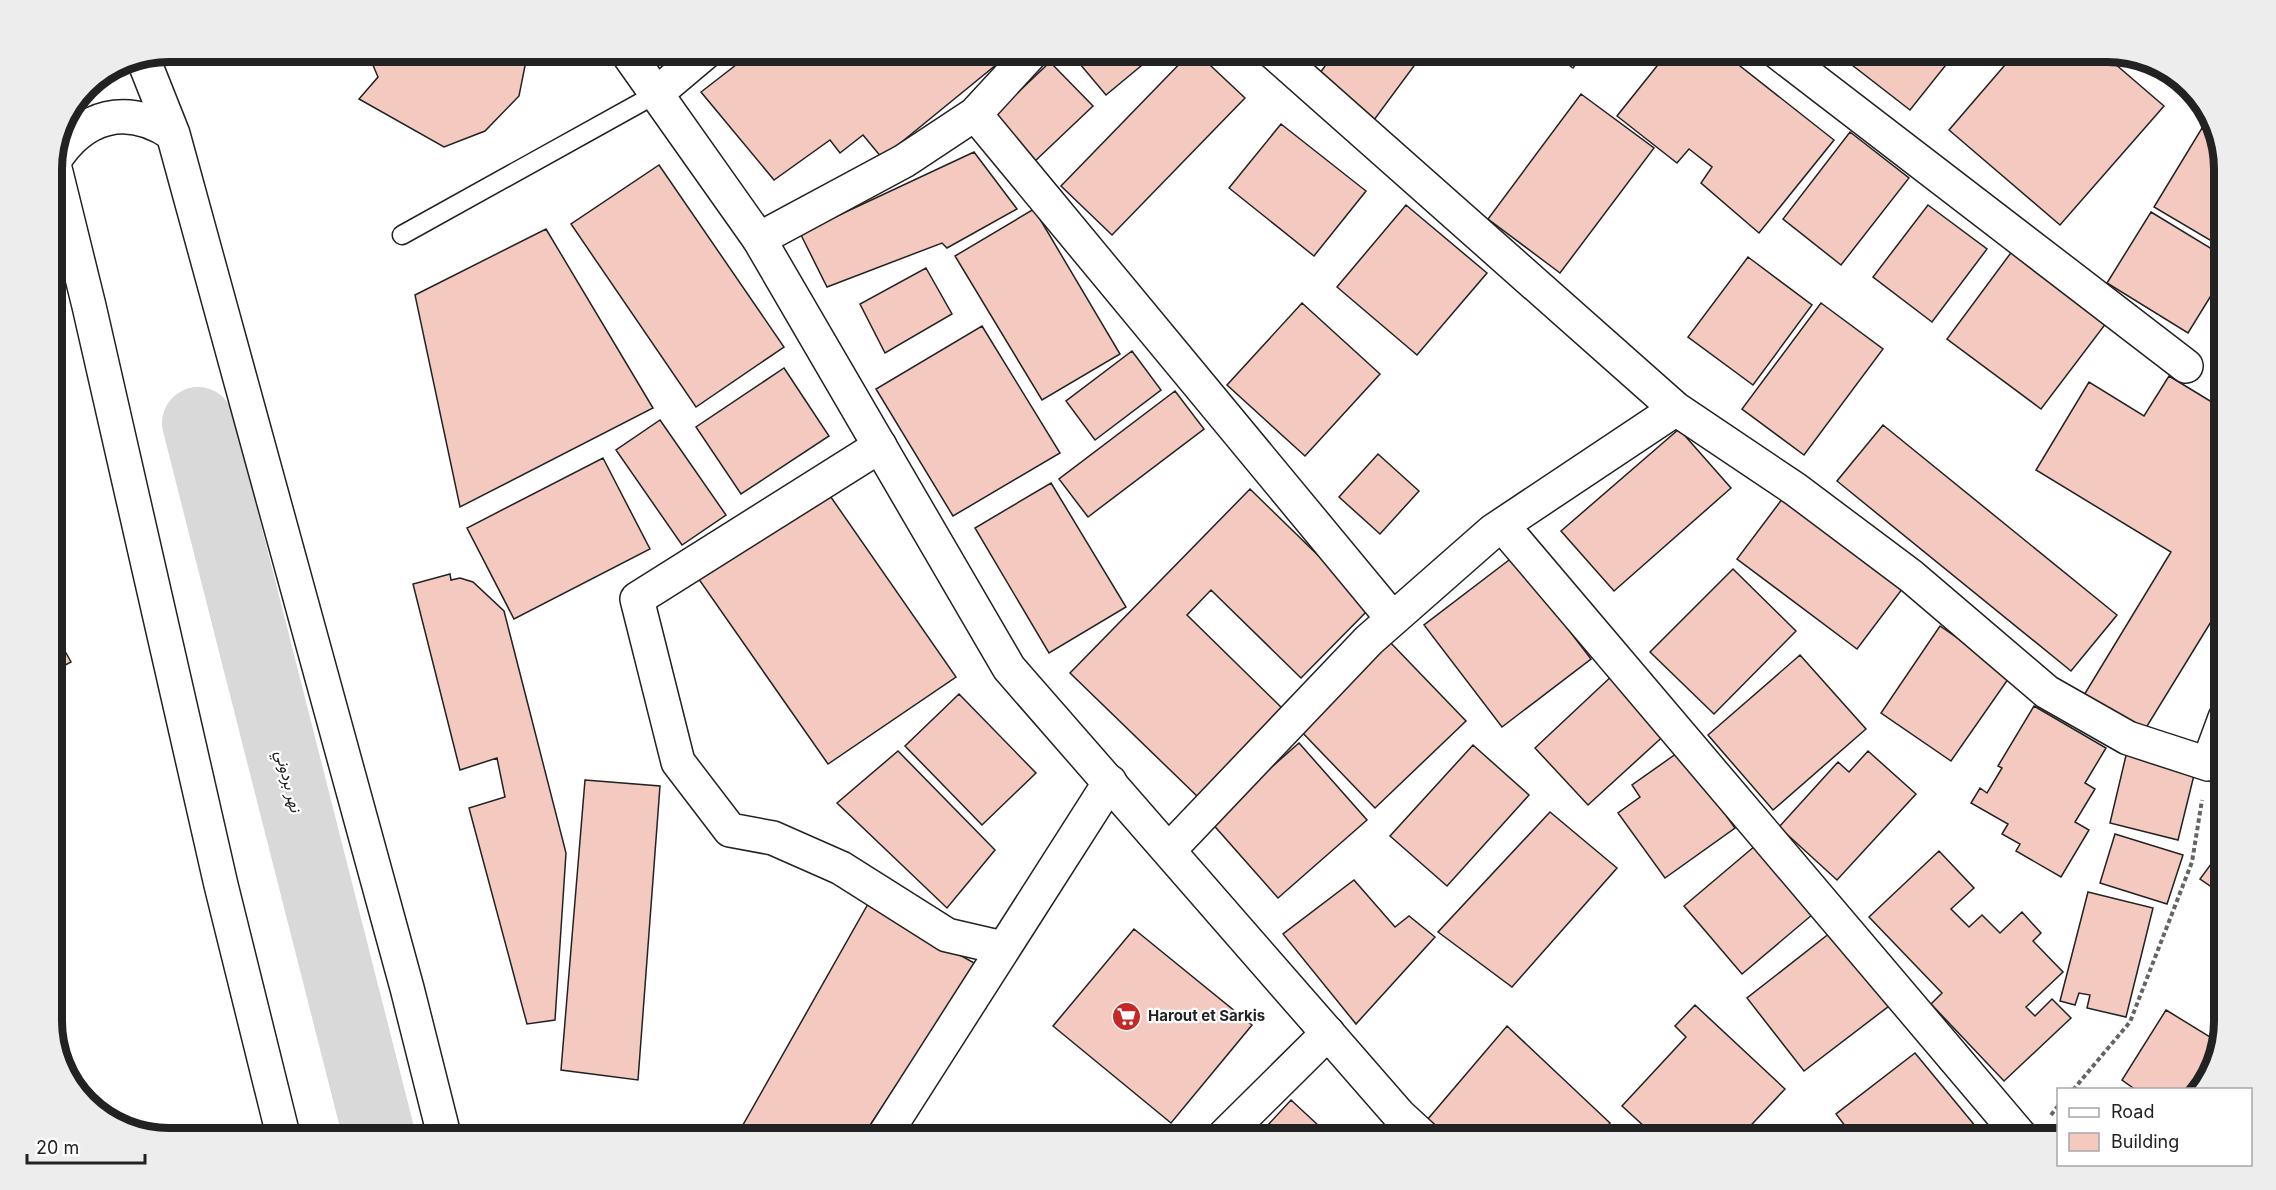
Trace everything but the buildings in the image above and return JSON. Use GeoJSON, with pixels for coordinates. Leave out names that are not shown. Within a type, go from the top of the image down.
{"type":"FeatureCollection","features":[{"type":"Feature","properties":{"kind":"main road"},"geometry":{"type":"LineString","coordinates":[[634,62],[759,239],[1010,668],[1400,1116],[1413,1128]]}},
{"type":"Feature","properties":{"kind":"main road"},"geometry":{"type":"LineString","coordinates":[[656,94],[694,62]]}},
{"type":"Feature","properties":{"kind":"main road"},"geometry":{"type":"LineString","coordinates":[[759,239],[904,161],[975,114],[1023,62]]}},
{"type":"Feature","properties":{"kind":"main road"},"geometry":{"type":"LineString","coordinates":[[1284,62],[1676,409],[1795,489],[1911,576],[2047,692],[2128,738],[2208,764],[2214,748]]}},
{"type":"Feature","properties":{"kind":"main road"},"geometry":{"type":"LineString","coordinates":[[1790,62],[2186,366]]}},
{"type":"Feature","properties":{"kind":"main road"},"geometry":{"type":"LineString","coordinates":[[145,64],[173,134],[407,988],[442,1128]]}},
{"type":"Feature","properties":{"kind":"main road"},"geometry":{"type":"LineString","coordinates":[[975,114],[1393,619]]}},
{"type":"Feature","properties":{"kind":"main road"},"geometry":{"type":"LineString","coordinates":[[64,146],[77,132],[93,123],[128,116],[159,125],[173,134]]}},
{"type":"Feature","properties":{"kind":"main road"},"geometry":{"type":"LineString","coordinates":[[62,196],[95,330],[221,885],[281,1128]]}},
{"type":"Feature","properties":{"kind":"main road"},"geometry":{"type":"LineString","coordinates":[[1169,849],[1369,640],[1393,619],[1502,525],[1676,409]]}},
{"type":"Feature","properties":{"kind":"main road"},"geometry":{"type":"LineString","coordinates":[[880,446],[637,599],[678,762],[730,830],[773,838],[841,868],[947,935],[1003,948]]}},
{"type":"Feature","properties":{"kind":"main road"},"geometry":{"type":"LineString","coordinates":[[1502,525],[2014,1128]]}},
{"type":"Feature","properties":{"kind":"main road"},"geometry":{"type":"LineString","coordinates":[[889,1128],[1110,782]]}},
{"type":"Feature","properties":{"kind":"main road"},"geometry":{"type":"LineString","coordinates":[[1232,1128],[1328,1033]]}},
{"type":"Feature","properties":{"kind":"lane"},"geometry":{"type":"LineString","coordinates":[[402,234],[656,94]]}},
{"type":"Feature","properties":{"kind":"path"},"geometry":{"type":"LineString","coordinates":[[2074,1088],[2130,1022],[2192,862],[2208,764]]}},
{"type":"Feature","properties":{"kind":"waterway","name":"نهر بردوني"},"geometry":{"type":"LineString","coordinates":[[198,423],[377,1128]]}},
{"type":"Feature","properties":{"kind":"place","name":"Harout et Sarkis"},"geometry":{"type":"Point","coordinates":[1127,1016]}}]}
